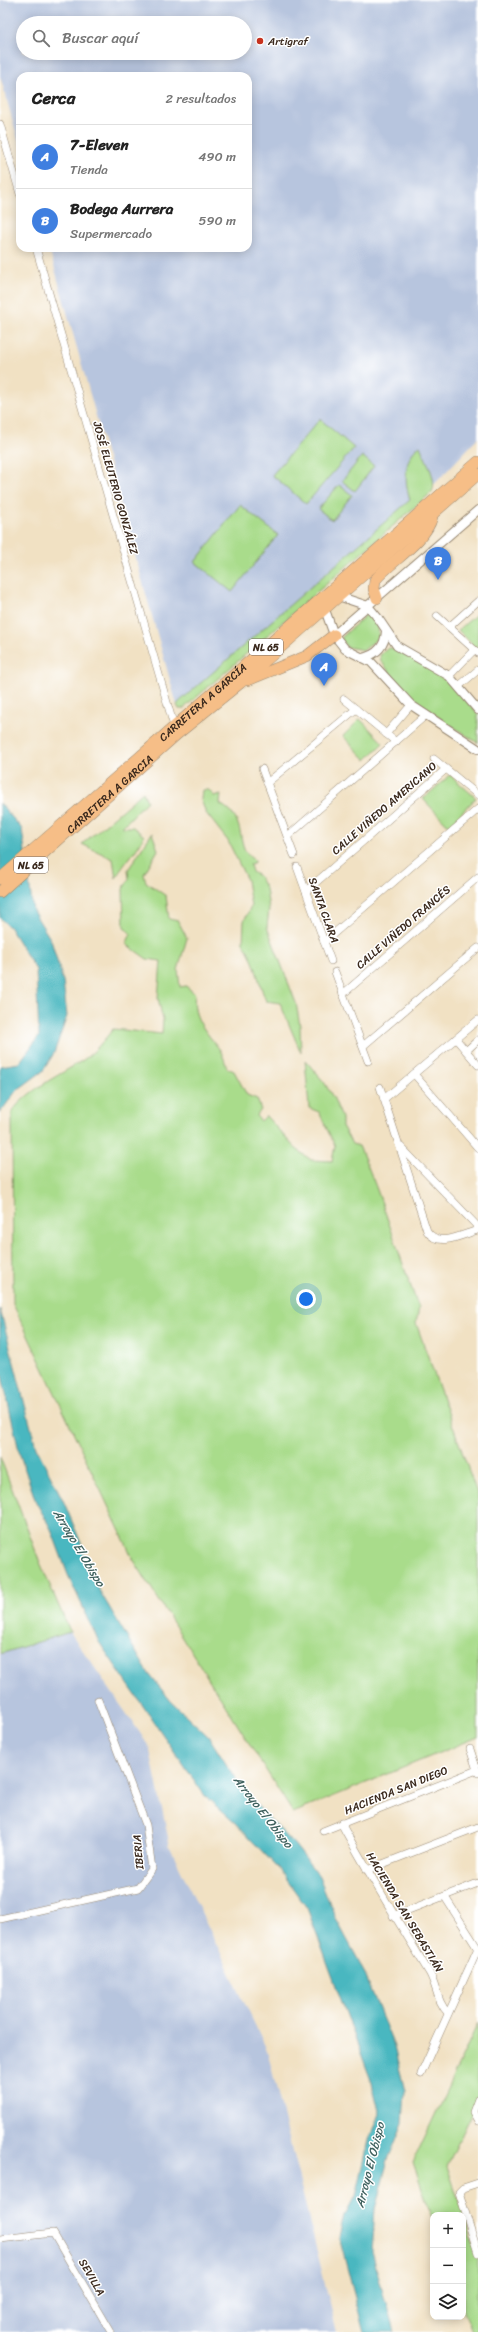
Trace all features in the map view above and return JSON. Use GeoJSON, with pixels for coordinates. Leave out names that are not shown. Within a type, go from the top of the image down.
{"type":"FeatureCollection","features":[{"type":"Feature","properties":{"kind":"main road","name":"CARRETERA A GARCÍA"},"geometry":{"type":"LineString","coordinates":[[58,835],[325,600],[478,462]]}},
{"type":"Feature","properties":{"kind":"main road","name":"CARRETERA A GARCÍA"},"geometry":{"type":"LineString","coordinates":[[240,683],[325,600],[340,597],[478,474]]}},
{"type":"Feature","properties":{"kind":"main road"},"geometry":{"type":"LineString","coordinates":[[377,598],[374,589],[375,580],[424,532],[429,525],[432,514]]}},
{"type":"Feature","properties":{"kind":"main road"},"geometry":{"type":"LineString","coordinates":[[240,683],[308,656],[334,635]]}},
{"type":"Feature","properties":{"kind":"main road","name":"NL 65"},"geometry":{"type":"LineString","coordinates":[[176,730],[240,683]]}},
{"type":"Feature","properties":{"kind":"main road","name":"CARRETERA A GARCIA"},"geometry":{"type":"LineString","coordinates":[[0,879],[58,835]]}},
{"type":"Feature","properties":{"kind":"main road","name":"CARRETERA A GARCIA"},"geometry":{"type":"LineString","coordinates":[[0,892],[58,835]]}},
{"type":"Feature","properties":{"kind":"street"},"geometry":{"type":"LineString","coordinates":[[0,124],[16,180]]}},
{"type":"Feature","properties":{"kind":"street","name":"JOSÉ ELEUTERIO GONZÁLEZ"},"geometry":{"type":"LineString","coordinates":[[37,252],[176,730]]}},
{"type":"Feature","properties":{"kind":"street"},"geometry":{"type":"LineString","coordinates":[[334,635],[478,510]]}},
{"type":"Feature","properties":{"kind":"street"},"geometry":{"type":"LineString","coordinates":[[478,710],[449,676],[397,646],[368,606],[340,597],[325,600],[334,635],[345,650],[363,658],[378,668],[411,705],[478,749]]}},
{"type":"Feature","properties":{"kind":"street"},"geometry":{"type":"LineString","coordinates":[[449,627],[478,601]]}},
{"type":"Feature","properties":{"kind":"street"},"geometry":{"type":"LineString","coordinates":[[437,616],[476,652],[449,676]]}},
{"type":"Feature","properties":{"kind":"street"},"geometry":{"type":"LineString","coordinates":[[363,658],[373,655],[380,649],[385,640],[386,631]]}},
{"type":"Feature","properties":{"kind":"street"},"geometry":{"type":"LineString","coordinates":[[459,686],[478,670]]}},
{"type":"Feature","properties":{"kind":"street"},"geometry":{"type":"LineString","coordinates":[[344,699],[396,742]]}},
{"type":"Feature","properties":{"kind":"street"},"geometry":{"type":"LineString","coordinates":[[386,734],[411,705]]}},
{"type":"Feature","properties":{"kind":"street"},"geometry":{"type":"LineString","coordinates":[[267,782],[356,709]]}},
{"type":"Feature","properties":{"kind":"street"},"geometry":{"type":"LineString","coordinates":[[288,836],[426,715]]}},
{"type":"Feature","properties":{"kind":"street"},"geometry":{"type":"LineString","coordinates":[[434,759],[446,769]]}},
{"type":"Feature","properties":{"kind":"street"},"geometry":{"type":"LineString","coordinates":[[262,769],[294,855]]}},
{"type":"Feature","properties":{"kind":"street","name":"CALLE VIÑEDO AMERICANO"},"geometry":{"type":"LineString","coordinates":[[306,891],[446,769],[476,790]]}},
{"type":"Feature","properties":{"kind":"street"},"geometry":{"type":"LineString","coordinates":[[324,942],[478,809]]}},
{"type":"Feature","properties":{"kind":"street","name":"SANTA CLARA"},"geometry":{"type":"LineString","coordinates":[[296,867],[331,961]]}},
{"type":"Feature","properties":{"kind":"street","name":"CALLE VIÑEDO FRANCÉS"},"geometry":{"type":"LineString","coordinates":[[343,994],[478,877]]}},
{"type":"Feature","properties":{"kind":"street"},"geometry":{"type":"LineString","coordinates":[[363,1046],[478,948]]}},
{"type":"Feature","properties":{"kind":"street"},"geometry":{"type":"LineString","coordinates":[[335,972],[368,1061]]}},
{"type":"Feature","properties":{"kind":"street"},"geometry":{"type":"LineString","coordinates":[[384,1099],[478,1020]]}},
{"type":"Feature","properties":{"kind":"street"},"geometry":{"type":"LineString","coordinates":[[456,1039],[478,1065]]}},
{"type":"Feature","properties":{"kind":"street"},"geometry":{"type":"LineString","coordinates":[[466,1051],[478,1040]]}},
{"type":"Feature","properties":{"kind":"street"},"geometry":{"type":"LineString","coordinates":[[414,1074],[478,1148]]}},
{"type":"Feature","properties":{"kind":"street"},"geometry":{"type":"LineString","coordinates":[[380,1088],[400,1145],[427,1231],[432,1238],[440,1241],[478,1229],[400,1145]]}},
{"type":"Feature","properties":{"kind":"street","name":"IBERIA"},"geometry":{"type":"LineString","coordinates":[[0,1919],[138,1888],[147,1878],[152,1869],[146,1825],[98,1700]]}},
{"type":"Feature","properties":{"kind":"street"},"geometry":{"type":"LineString","coordinates":[[470,1749],[477,1772]]}},
{"type":"Feature","properties":{"kind":"street","name":"HACIENDA SAN DIEGO"},"geometry":{"type":"LineString","coordinates":[[323,1831],[477,1772]]}},
{"type":"Feature","properties":{"kind":"street","name":"HACIENDA SAN SEBASTIÁN"},"geometry":{"type":"LineString","coordinates":[[341,1823],[394,1916],[431,1976],[439,2001],[448,2013]]}},
{"type":"Feature","properties":{"kind":"street"},"geometry":{"type":"LineString","coordinates":[[367,1870],[478,1827]]}},
{"type":"Feature","properties":{"kind":"street"},"geometry":{"type":"LineString","coordinates":[[394,1916],[478,1883]]}},
{"type":"Feature","properties":{"kind":"street"},"geometry":{"type":"LineString","coordinates":[[421,2074],[478,1949],[445,1897]]}},
{"type":"Feature","properties":{"kind":"street"},"geometry":{"type":"LineString","coordinates":[[478,2099],[473,2112],[478,2121]]}},
{"type":"Feature","properties":{"kind":"street"},"geometry":{"type":"LineString","coordinates":[[478,2183],[463,2188],[459,2192],[476,2238],[478,2253]]}},
{"type":"Feature","properties":{"kind":"street","name":"SEVILLA"},"geometry":{"type":"LineString","coordinates":[[0,2239],[53,2233],[111,2332]]}},
{"type":"Feature","properties":{"kind":"shaded area"},"geometry":{"type":"Polygon","coordinates":[[[0,0],[478,0],[478,438],[427,492],[177,705],[50,252],[252,252],[252,72],[16,72],[16,132],[0,76],[0,0]]]}},
{"type":"Feature","properties":{"kind":"shaded area"},"geometry":{"type":"Polygon","coordinates":[[[70,1632],[149,1746],[170,1847],[267,2050],[337,2332],[0,2332],[0,1654],[70,1632]]]}},
{"type":"Feature","properties":{"kind":"green space"},"geometry":{"type":"Polygon","coordinates":[[[320,419],[354,448],[306,504],[272,475],[320,419]]]}},
{"type":"Feature","properties":{"kind":"green space"},"geometry":{"type":"Polygon","coordinates":[[[420,446],[432,475],[432,492],[183,709],[179,709],[177,705],[179,702],[410,500],[406,472],[410,457],[420,446]]]}},
{"type":"Feature","properties":{"kind":"green space"},"geometry":{"type":"Polygon","coordinates":[[[362,456],[374,466],[355,491],[342,481],[362,456]]]}},
{"type":"Feature","properties":{"kind":"green space"},"geometry":{"type":"Polygon","coordinates":[[[339,485],[352,495],[332,520],[318,509],[339,485]]]}},
{"type":"Feature","properties":{"kind":"green space"},"geometry":{"type":"Polygon","coordinates":[[[240,505],[278,535],[232,592],[195,562],[240,505]]]}},
{"type":"Feature","properties":{"kind":"green space"},"geometry":{"type":"Polygon","coordinates":[[[369,612],[377,624],[379,630],[378,638],[364,650],[346,647],[341,638],[369,612]]]}},
{"type":"Feature","properties":{"kind":"green space"},"geometry":{"type":"Polygon","coordinates":[[[478,613],[478,650],[458,630],[478,613]]]}},
{"type":"Feature","properties":{"kind":"green space"},"geometry":{"type":"Polygon","coordinates":[[[388,648],[392,648],[435,670],[451,683],[478,714],[478,743],[418,704],[402,689],[381,661],[380,655],[388,648]]]}},
{"type":"Feature","properties":{"kind":"green space"},"geometry":{"type":"Polygon","coordinates":[[[360,719],[383,743],[366,760],[343,736],[360,719]]]}},
{"type":"Feature","properties":{"kind":"green space"},"geometry":{"type":"Polygon","coordinates":[[[450,775],[476,798],[449,826],[423,799],[450,775]]]}},
{"type":"Feature","properties":{"kind":"green space"},"geometry":{"type":"Polygon","coordinates":[[[202,790],[209,790],[214,796],[221,794],[220,804],[235,818],[239,826],[245,849],[249,856],[256,861],[250,865],[252,872],[259,876],[266,889],[269,909],[267,927],[296,1003],[300,1026],[301,1053],[280,1003],[266,1001],[254,964],[243,943],[244,921],[251,906],[247,880],[228,841],[206,813],[201,800],[202,790]]]}},
{"type":"Feature","properties":{"kind":"green space"},"geometry":{"type":"Polygon","coordinates":[[[143,792],[147,801],[122,827],[133,827],[144,836],[116,878],[113,859],[82,844],[143,792]]]}},
{"type":"Feature","properties":{"kind":"green space"},"geometry":{"type":"Polygon","coordinates":[[[152,833],[158,850],[144,874],[146,882],[166,896],[169,919],[178,921],[187,938],[178,970],[180,987],[186,986],[195,994],[195,1011],[201,1025],[220,1050],[227,1068],[234,1071],[247,1095],[257,1099],[261,1110],[256,1116],[261,1121],[266,1116],[295,1148],[311,1160],[332,1161],[335,1146],[319,1112],[309,1108],[305,1060],[324,1082],[334,1099],[342,1118],[342,1126],[352,1144],[359,1146],[376,1186],[419,1308],[416,1323],[478,1496],[478,1737],[293,1813],[133,1559],[13,1304],[12,1111],[36,1089],[87,1057],[99,1046],[113,1029],[162,1034],[163,1020],[158,998],[161,961],[147,959],[126,944],[131,934],[124,927],[123,889],[129,879],[128,870],[152,833]]]}},
{"type":"Feature","properties":{"kind":"green space"},"geometry":{"type":"Polygon","coordinates":[[[0,1457],[39,1560],[70,1632],[0,1654],[0,1457]]]}},
{"type":"Feature","properties":{"kind":"green space"},"geometry":{"type":"Polygon","coordinates":[[[478,2023],[478,2101],[447,2166],[463,2212],[430,2212],[413,2162],[478,2023]]]}},
{"type":"Feature","properties":{"kind":"green space"},"geometry":{"type":"Polygon","coordinates":[[[466,2222],[478,2257],[478,2332],[472,2332],[466,2316],[466,2222]]]}},
{"type":"Feature","properties":{"kind":"water"},"geometry":{"type":"Polygon","coordinates":[[[0,803],[22,829],[33,911],[51,940],[63,981],[67,1016],[54,1053],[43,1071],[16,1091],[0,1113],[0,1066],[19,1063],[39,1036],[36,970],[10,928],[0,918],[0,803]]]}},
{"type":"Feature","properties":{"kind":"water","name":"Arroyo El Obispo"},"geometry":{"type":"Polygon","coordinates":[[[0,1309],[36,1447],[63,1500],[81,1543],[86,1568],[149,1674],[171,1701],[209,1737],[244,1792],[294,1844],[319,1876],[336,1919],[361,1965],[393,2043],[405,2091],[403,2123],[389,2157],[375,2209],[372,2252],[394,2332],[364,2332],[339,2237],[344,2215],[347,2213],[356,2196],[370,2136],[380,2115],[372,2083],[307,1908],[279,1869],[235,1823],[205,1796],[99,1642],[68,1575],[51,1529],[36,1502],[20,1455],[0,1368],[0,1309]]]}},
{"type":"Feature","properties":{"kind":"place","name":"Artigraf"},"geometry":{"type":"Point","coordinates":[260,41]}},
{"type":"Feature","properties":{"kind":"place","name":"Bodega Aurrera"},"geometry":{"type":"Point","coordinates":[438,580]}},
{"type":"Feature","properties":{"kind":"place","name":"7-Eleven"},"geometry":{"type":"Point","coordinates":[324,686]}}]}
